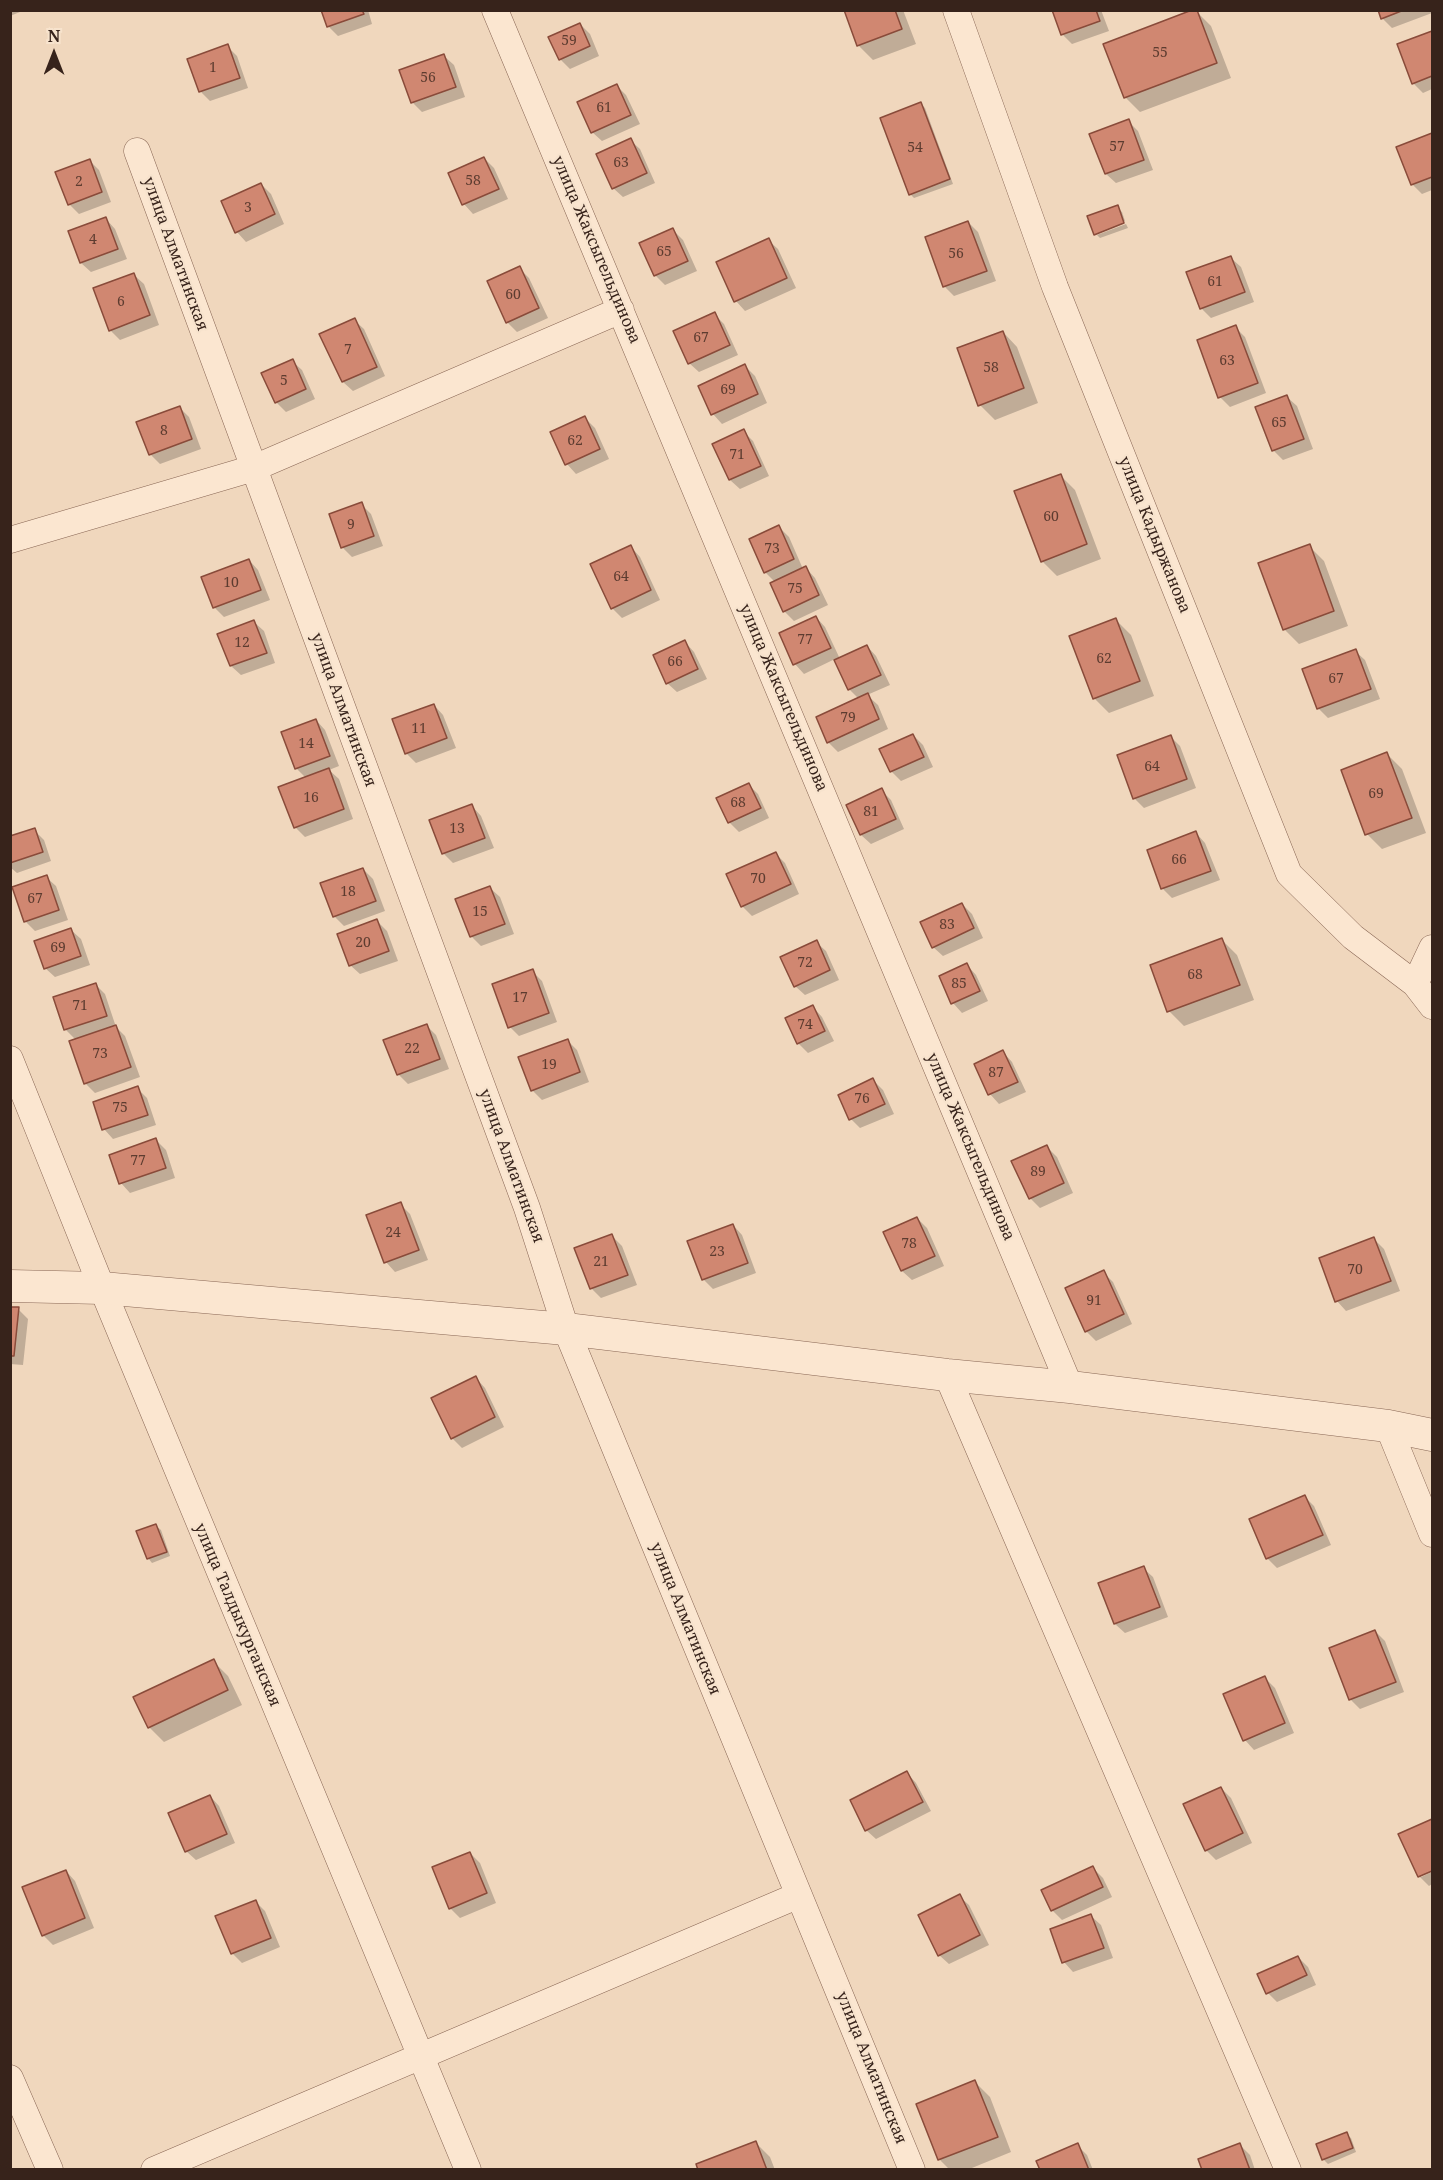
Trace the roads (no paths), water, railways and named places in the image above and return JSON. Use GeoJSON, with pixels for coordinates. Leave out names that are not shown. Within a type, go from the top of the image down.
{"type":"FeatureCollection","features":[{"type":"Feature","properties":{"kind":"street","name":"улица Жаксыгельдинова"},"geometry":{"type":"LineString","coordinates":[[495,10],[1070,1386]]}},
{"type":"Feature","properties":{"kind":"street","name":"улица Кадыржанова"},"geometry":{"type":"LineString","coordinates":[[956,10],[1055,287],[1289,874],[1353,937],[1415,984],[1432,1006]]}},
{"type":"Feature","properties":{"kind":"street","name":"улица Алматинская"},"geometry":{"type":"LineString","coordinates":[[137,151],[527,1208],[566,1329],[912,2169]]}},
{"type":"Feature","properties":{"kind":"street"},"geometry":{"type":"LineString","coordinates":[[10,540],[254,468],[621,310]]}},
{"type":"Feature","properties":{"kind":"street"},"geometry":{"type":"LineString","coordinates":[[1415,984],[1432,948]]}},
{"type":"Feature","properties":{"kind":"street","name":"улица Талдыкурганская"},"geometry":{"type":"LineString","coordinates":[[10,1059],[102,1288],[468,2169]]}},
{"type":"Feature","properties":{"kind":"street"},"geometry":{"type":"LineString","coordinates":[[10,1286],[102,1288],[566,1329],[946,1375],[1070,1386],[1388,1426],[1432,1435]]}},
{"type":"Feature","properties":{"kind":"street"},"geometry":{"type":"LineString","coordinates":[[946,1375],[1288,2169]]}},
{"type":"Feature","properties":{"kind":"street"},"geometry":{"type":"LineString","coordinates":[[1388,1426],[1432,1534]]}},
{"type":"Feature","properties":{"kind":"street"},"geometry":{"type":"LineString","coordinates":[[154,2169],[799,1895]]}},
{"type":"Feature","properties":{"kind":"street"},"geometry":{"type":"LineString","coordinates":[[10,2078],[50,2169]]}}]}
